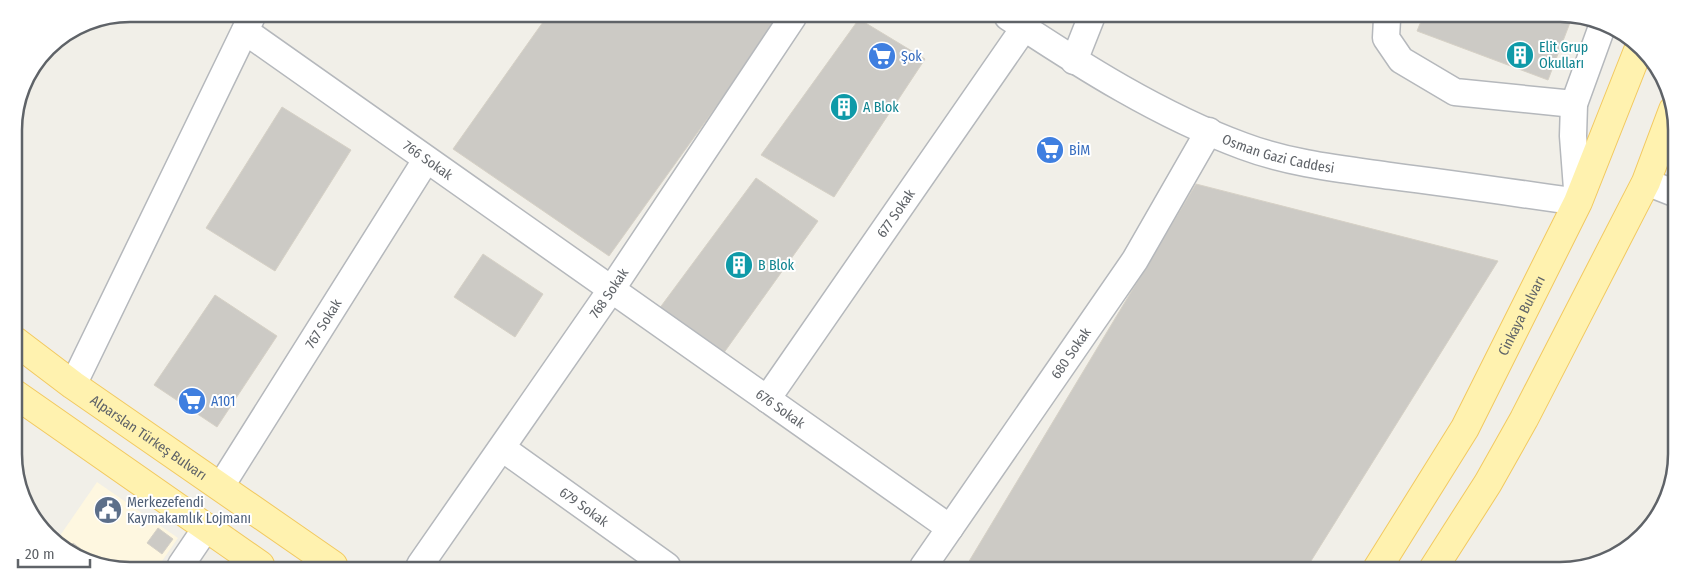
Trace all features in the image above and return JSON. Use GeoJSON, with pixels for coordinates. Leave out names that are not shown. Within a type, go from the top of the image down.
{"type":"FeatureCollection","features":[{"type":"Feature","properties":{"kind":"main road","name":"Cinkaya Bulvarı"},"geometry":{"type":"LineString","coordinates":[[1382,561],[1465,428],[1578,202],[1636,54]]}},
{"type":"Feature","properties":{"kind":"main road"},"geometry":{"type":"LineString","coordinates":[[1438,561],[1508,451],[1646,182],[1668,124]]}},
{"type":"Feature","properties":{"kind":"main road","name":"Alparslan Türkeş Bulvarı"},"geometry":{"type":"LineString","coordinates":[[22,347],[73,385],[329,562]]}},
{"type":"Feature","properties":{"kind":"main road"},"geometry":{"type":"LineString","coordinates":[[22,398],[255,562]]}},
{"type":"Feature","properties":{"kind":"street","name":"768 Sokak"},"geometry":{"type":"LineString","coordinates":[[423,562],[611,290],[789,22]]}},
{"type":"Feature","properties":{"kind":"street","name":"Osman Gazi Caddesi"},"geometry":{"type":"LineString","coordinates":[[1016,22],[1074,61],[1137,96],[1208,131],[1244,146],[1309,164],[1578,202]]}},
{"type":"Feature","properties":{"kind":"street","name":"677 Sokak"},"geometry":{"type":"LineString","coordinates":[[768,399],[1016,22]]}},
{"type":"Feature","properties":{"kind":"street"},"geometry":{"type":"LineString","coordinates":[[1074,61],[1089,22]]}},
{"type":"Feature","properties":{"kind":"street"},"geometry":{"type":"LineString","coordinates":[[1387,22],[1386,38],[1401,60],[1455,92],[1574,104]]}},
{"type":"Feature","properties":{"kind":"street","name":"766 Sokak"},"geometry":{"type":"LineString","coordinates":[[249,23],[426,160],[611,290]]}},
{"type":"Feature","properties":{"kind":"street"},"geometry":{"type":"LineString","coordinates":[[73,385],[249,23]]}},
{"type":"Feature","properties":{"kind":"street"},"geometry":{"type":"LineString","coordinates":[[1578,202],[1573,136],[1574,104],[1601,31]]}},
{"type":"Feature","properties":{"kind":"street","name":"680 Sokak"},"geometry":{"type":"LineString","coordinates":[[927,561],[1135,260],[1208,131]]}},
{"type":"Feature","properties":{"kind":"street","name":"767 Sokak"},"geometry":{"type":"LineString","coordinates":[[221,486],[426,160]]}},
{"type":"Feature","properties":{"kind":"street"},"geometry":{"type":"LineString","coordinates":[[1646,182],[1668,191]]}},
{"type":"Feature","properties":{"kind":"street","name":"676 Sokak"},"geometry":{"type":"LineString","coordinates":[[611,290],[950,528]]}},
{"type":"Feature","properties":{"kind":"street","name":"679 Sokak"},"geometry":{"type":"LineString","coordinates":[[502,448],[660,562]]}},
{"type":"Feature","properties":{"kind":"street"},"geometry":{"type":"LineString","coordinates":[[182,562],[206,528]]}},
{"type":"Feature","properties":{"kind":"shaded area","name":"Merkezefendi Kaymakamlık Lojmanı"},"geometry":{"type":"Polygon","coordinates":[[[97,482],[178,538],[161,562],[130,562],[102,558],[76,547],[60,536],[97,482]]]}},
{"type":"Feature","properties":{"kind":"building"},"geometry":{"type":"Polygon","coordinates":[[[543,22],[777,22],[609,256],[453,149],[543,22]]]}},
{"type":"Feature","properties":{"kind":"building","name":"A Blok"},"geometry":{"type":"Polygon","coordinates":[[[857,22],[864,22],[925,59],[834,197],[761,155],[857,22]]]}},
{"type":"Feature","properties":{"kind":"building","name":"Elit Grup Okulları"},"geometry":{"type":"Polygon","coordinates":[[[1421,22],[1570,23],[1548,80],[1417,31],[1421,22]]]}},
{"type":"Feature","properties":{"kind":"building"},"geometry":{"type":"Polygon","coordinates":[[[282,107],[351,150],[275,271],[206,228],[282,107]]]}},
{"type":"Feature","properties":{"kind":"building","name":"B Blok"},"geometry":{"type":"Polygon","coordinates":[[[756,178],[818,221],[723,354],[659,309],[756,178]]]}},
{"type":"Feature","properties":{"kind":"building"},"geometry":{"type":"Polygon","coordinates":[[[1196,184],[1498,261],[1311,561],[969,561],[1196,184]]]}},
{"type":"Feature","properties":{"kind":"building"},"geometry":{"type":"Polygon","coordinates":[[[483,254],[543,294],[515,337],[454,297],[483,254]]]}},
{"type":"Feature","properties":{"kind":"building"},"geometry":{"type":"Polygon","coordinates":[[[215,295],[277,336],[217,427],[154,385],[215,295]]]}},
{"type":"Feature","properties":{"kind":"building"},"geometry":{"type":"Polygon","coordinates":[[[158,528],[173,539],[162,554],[147,543],[158,528]]]}},
{"type":"Feature","properties":{"kind":"place","name":"Elit Grup Okulları"},"geometry":{"type":"Point","coordinates":[1520,55]}},
{"type":"Feature","properties":{"kind":"place","name":"Şok"},"geometry":{"type":"Point","coordinates":[882,56]}},
{"type":"Feature","properties":{"kind":"place","name":"A Blok"},"geometry":{"type":"Point","coordinates":[844,107]}},
{"type":"Feature","properties":{"kind":"place","name":"BİM"},"geometry":{"type":"Point","coordinates":[1050,150]}},
{"type":"Feature","properties":{"kind":"place","name":"B Blok"},"geometry":{"type":"Point","coordinates":[739,265]}},
{"type":"Feature","properties":{"kind":"place","name":"A101"},"geometry":{"type":"Point","coordinates":[192,401]}},
{"type":"Feature","properties":{"kind":"place","name":"Merkezefendi Kaymakamlık Lojmanı"},"geometry":{"type":"Point","coordinates":[108,510]}}]}
